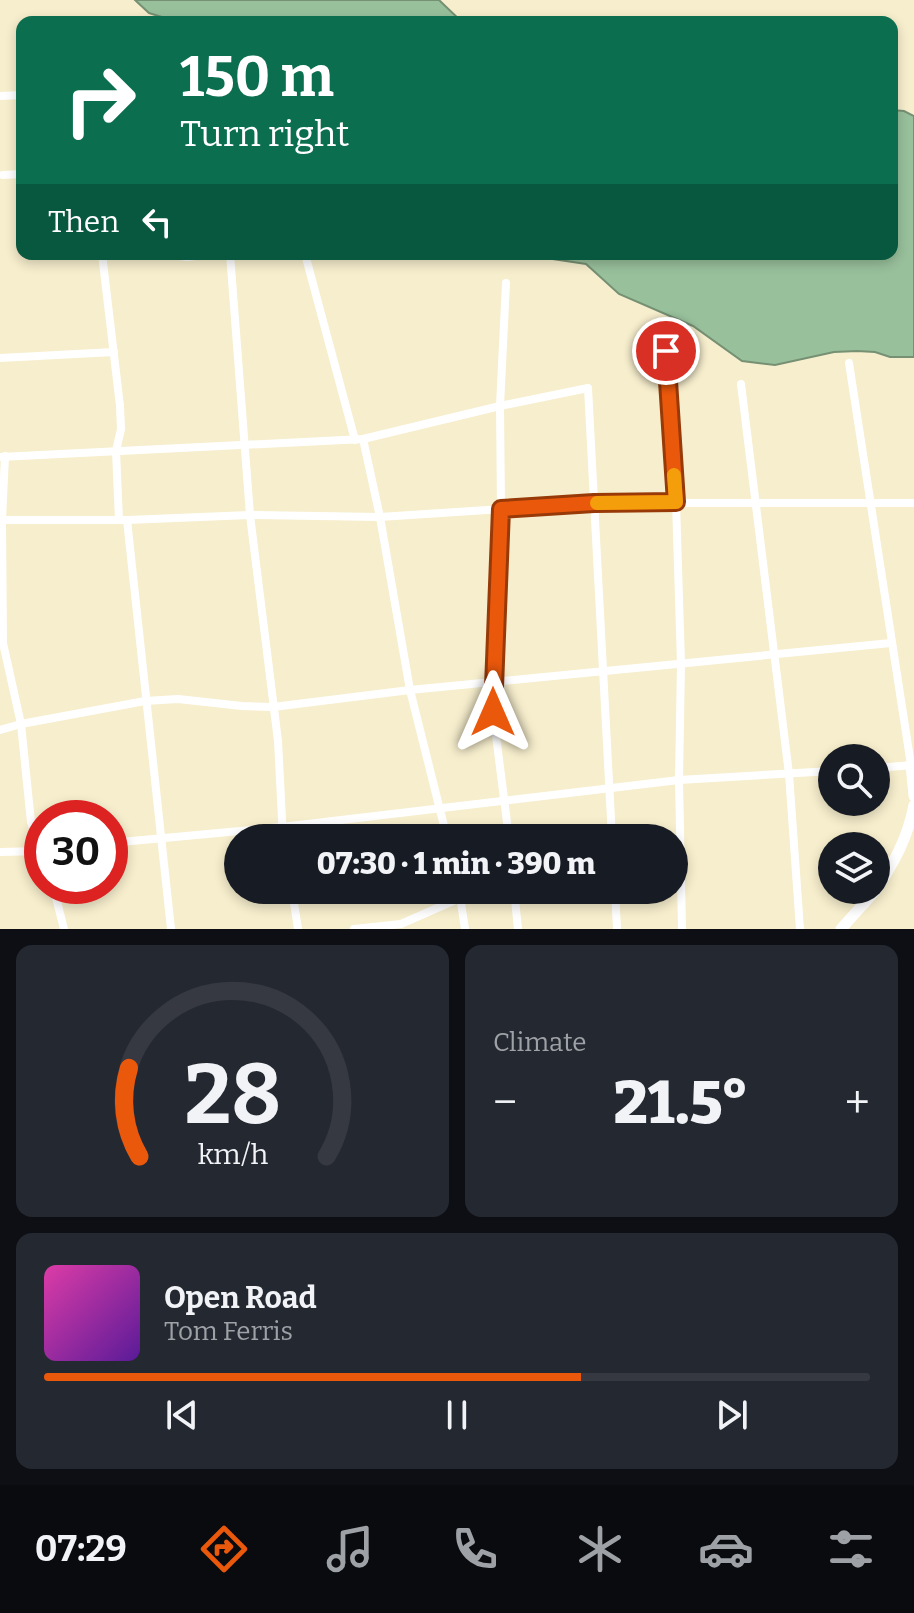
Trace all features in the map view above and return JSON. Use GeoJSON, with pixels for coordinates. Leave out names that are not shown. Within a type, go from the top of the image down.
{"type":"FeatureCollection","features":[{"type":"Feature","properties":{"kind":"street"},"geometry":{"type":"LineString","coordinates":[[3,175],[16,174]]}},
{"type":"Feature","properties":{"kind":"street"},"geometry":{"type":"LineString","coordinates":[[103,260],[120,406],[121,429],[116,451],[123,520],[171,929]]}},
{"type":"Feature","properties":{"kind":"street"},"geometry":{"type":"LineString","coordinates":[[230,260],[250,515],[278,741],[282,824]]}},
{"type":"Feature","properties":{"kind":"street"},"geometry":{"type":"LineString","coordinates":[[307,260],[380,517],[410,690],[444,824]]}},
{"type":"Feature","properties":{"kind":"street"},"geometry":{"type":"LineString","coordinates":[[506,283],[493,682],[496,737],[508,824]]}},
{"type":"Feature","properties":{"kind":"street"},"geometry":{"type":"LineString","coordinates":[[665,321],[676,502],[681,663],[679,780],[682,929]]}},
{"type":"Feature","properties":{"kind":"street"},"geometry":{"type":"LineString","coordinates":[[0,358],[114,352]]}},
{"type":"Feature","properties":{"kind":"street"},"geometry":{"type":"LineString","coordinates":[[849,363],[912,765],[914,796]]}},
{"type":"Feature","properties":{"kind":"street"},"geometry":{"type":"LineString","coordinates":[[741,384],[789,774],[800,929]]}},
{"type":"Feature","properties":{"kind":"street"},"geometry":{"type":"LineString","coordinates":[[29,800],[21,724],[3,643],[3,457],[359,439],[588,388],[611,824]]}},
{"type":"Feature","properties":{"kind":"street"},"geometry":{"type":"LineString","coordinates":[[1,520],[123,520],[250,515],[380,517],[594,503],[914,503]]}},
{"type":"Feature","properties":{"kind":"street"},"geometry":{"type":"LineString","coordinates":[[0,730],[145,701],[178,699],[273,707],[410,690],[891,643]]}},
{"type":"Feature","properties":{"kind":"street"},"geometry":{"type":"LineString","coordinates":[[890,767],[912,765]]}},
{"type":"Feature","properties":{"kind":"street"},"geometry":{"type":"LineString","coordinates":[[307,824],[609,787],[818,772]]}},
{"type":"Feature","properties":{"kind":"street"},"geometry":{"type":"LineString","coordinates":[[890,868],[910,826],[914,805]]}},
{"type":"Feature","properties":{"kind":"street"},"geometry":{"type":"LineString","coordinates":[[128,841],[224,832]]}},
{"type":"Feature","properties":{"kind":"street"},"geometry":{"type":"LineString","coordinates":[[0,852],[24,853]]}},
{"type":"Feature","properties":{"kind":"street"},"geometry":{"type":"LineString","coordinates":[[58,904],[64,929]]}},
{"type":"Feature","properties":{"kind":"street"},"geometry":{"type":"LineString","coordinates":[[294,904],[298,929]]}},
{"type":"Feature","properties":{"kind":"street"},"geometry":{"type":"LineString","coordinates":[[354,929],[401,924],[440,904]]}},
{"type":"Feature","properties":{"kind":"street"},"geometry":{"type":"LineString","coordinates":[[461,904],[465,929]]}},
{"type":"Feature","properties":{"kind":"street"},"geometry":{"type":"LineString","coordinates":[[515,904],[518,929]]}},
{"type":"Feature","properties":{"kind":"street"},"geometry":{"type":"LineString","coordinates":[[616,904],[617,929]]}},
{"type":"Feature","properties":{"kind":"street"},"geometry":{"type":"LineString","coordinates":[[841,929],[863,904]]}},
{"type":"Feature","properties":{"kind":"shaded area"},"geometry":{"type":"Polygon","coordinates":[[[135,0],[439,0],[456,16],[159,16],[149,13],[135,0]]]}},
{"type":"Feature","properties":{"kind":"shaded area"},"geometry":{"type":"Polygon","coordinates":[[[898,110],[914,116],[914,357],[890,357],[857,351],[834,352],[775,365],[742,361],[693,326],[619,294],[586,264],[559,260],[898,260],[898,110]]]}},
{"type":"Feature","properties":{"kind":"slow traffic"},"geometry":{"type":"LineString","coordinates":[[597,503],[676,502],[674,475]]}},
{"type":"Feature","properties":{"kind":"route"},"geometry":{"type":"LineString","coordinates":[[493,712],[501,509],[676,502],[666,351]]}}]}
